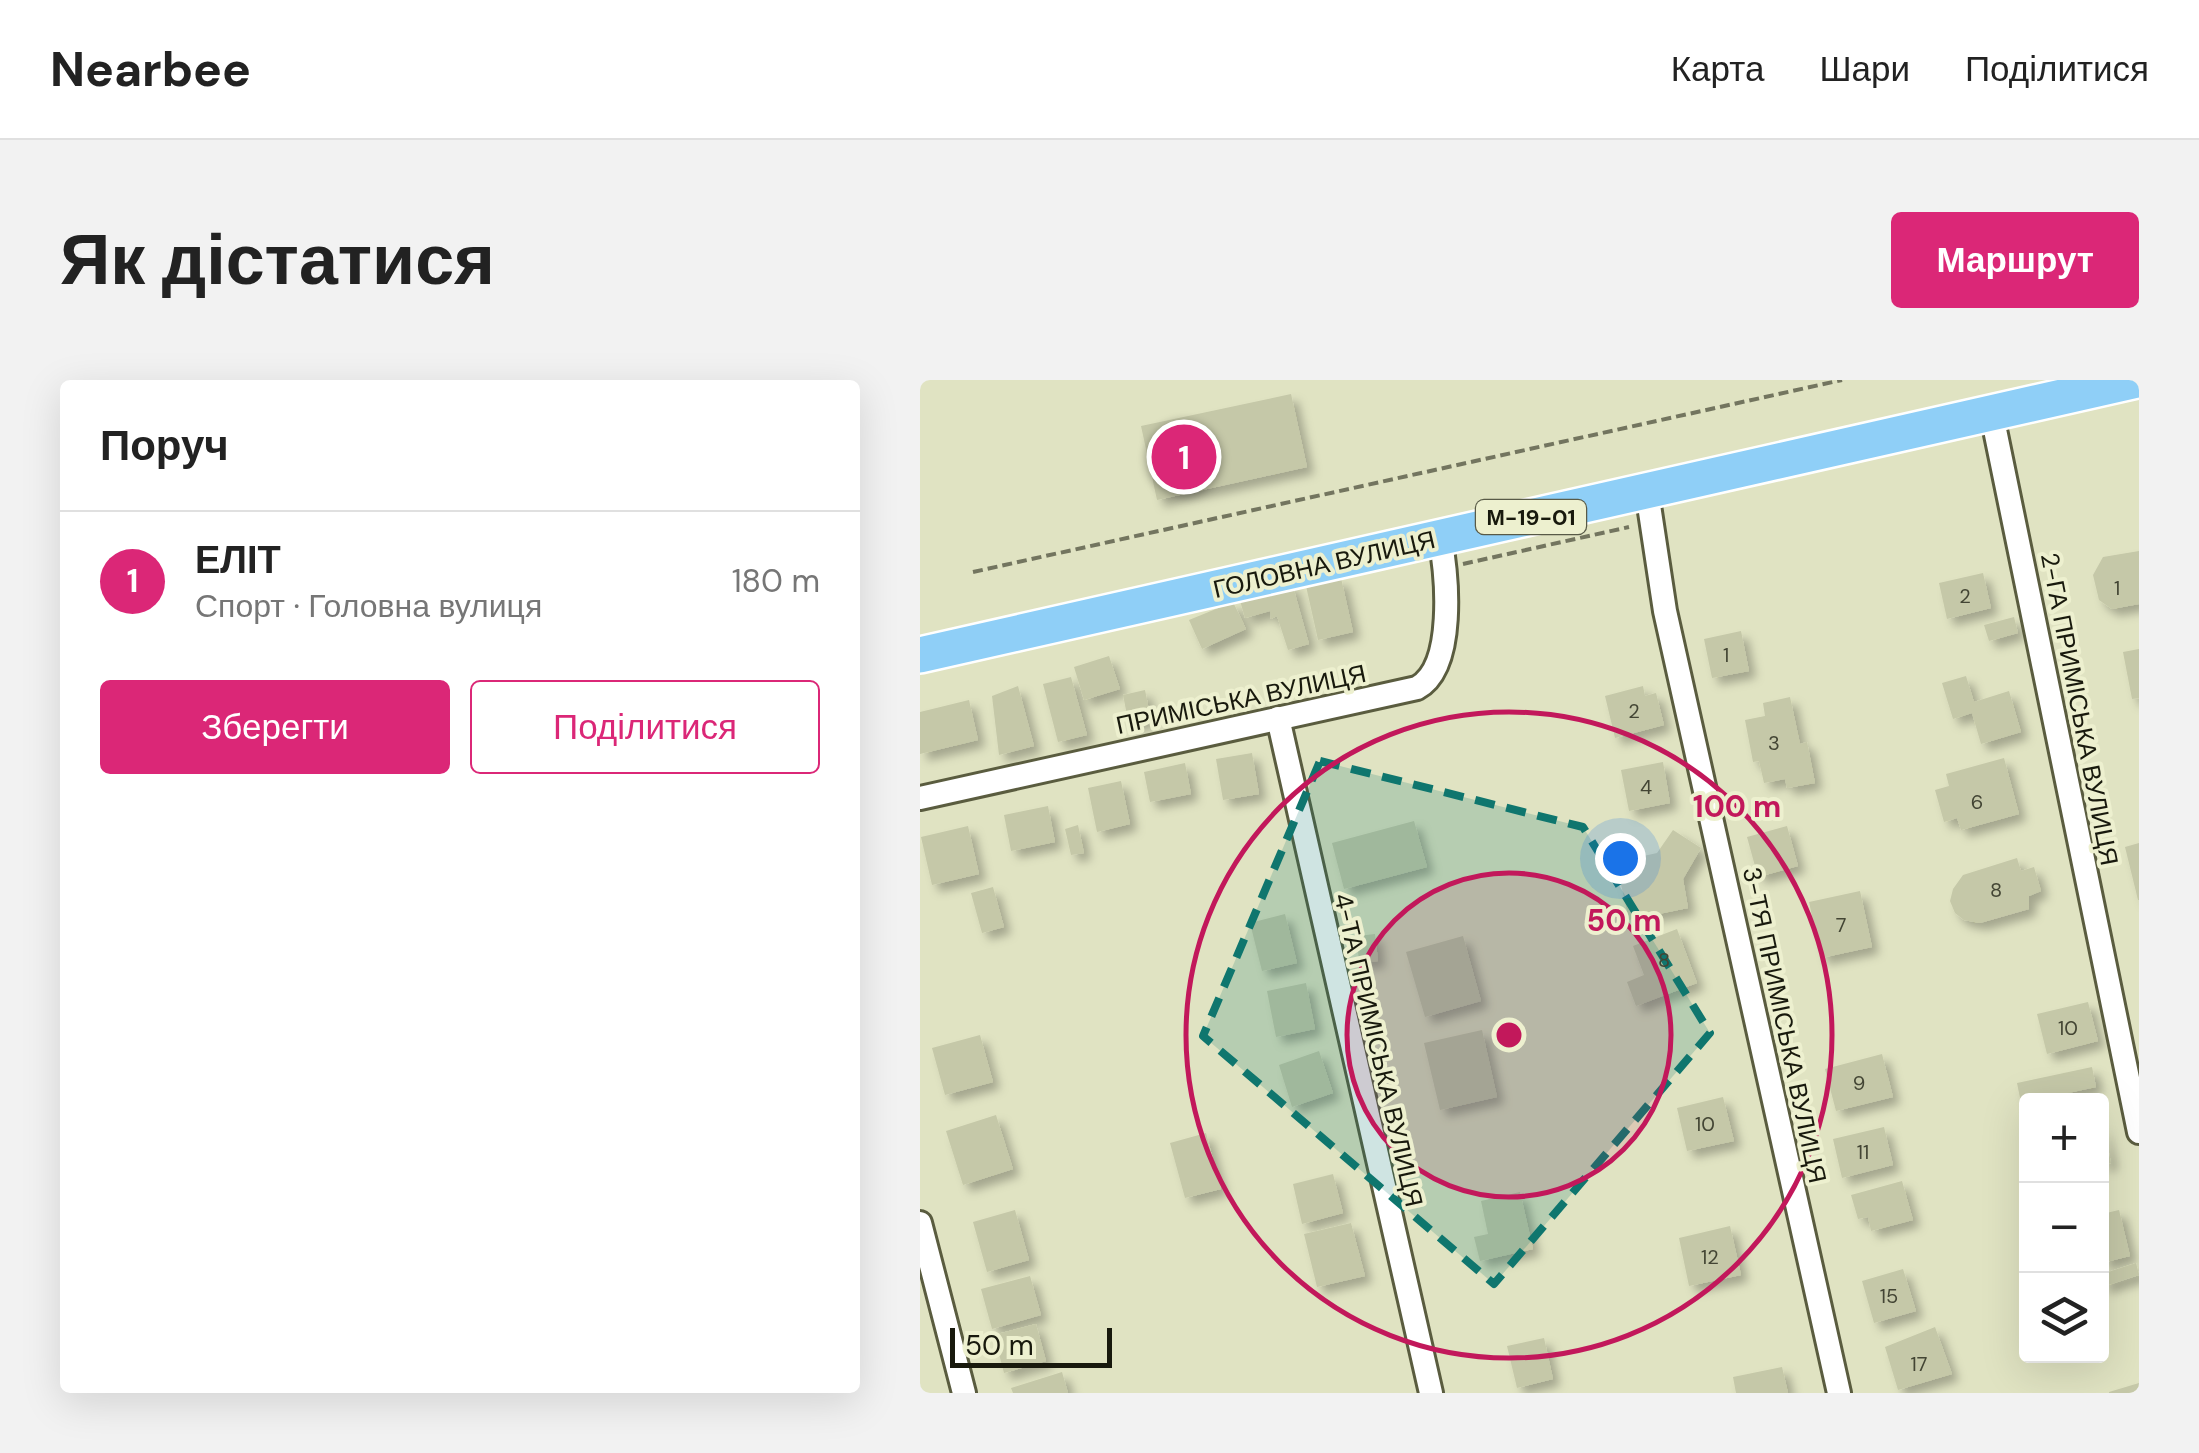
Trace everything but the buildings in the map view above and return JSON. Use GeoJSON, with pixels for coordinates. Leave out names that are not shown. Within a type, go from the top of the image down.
{"type":"FeatureCollection","features":[{"type":"Feature","properties":{"kind":"main road","name":"ГОЛОВНА ВУЛИЦЯ"},"geometry":{"type":"LineString","coordinates":[[920,654],[2137,380]]}},
{"type":"Feature","properties":{"kind":"street","name":"2-ГА ПРИМІСЬКА ВУЛИЦЯ"},"geometry":{"type":"LineString","coordinates":[[1992,414],[2139,1132]]}},
{"type":"Feature","properties":{"kind":"street","name":"3-ТЯ ПРИМІСЬКА ВУЛИЦЯ"},"geometry":{"type":"LineString","coordinates":[[1646,492],[1664,611],[1839,1393]]}},
{"type":"Feature","properties":{"kind":"street","name":"ПРИМІСЬКА ВУЛИЦЯ"},"geometry":{"type":"LineString","coordinates":[[920,798],[1410,690],[1429,680],[1438,658],[1445,608],[1440,538]]}},
{"type":"Feature","properties":{"kind":"street","name":"4-ТА ПРИМІСЬКА ВУЛИЦЯ"},"geometry":{"type":"LineString","coordinates":[[1278,718],[1431,1393]]}},
{"type":"Feature","properties":{"kind":"street"},"geometry":{"type":"LineString","coordinates":[[920,1223],[964,1393]]}},
{"type":"Feature","properties":{"kind":"path"},"geometry":{"type":"LineString","coordinates":[[973,572],[1842,380]]}},
{"type":"Feature","properties":{"kind":"highlighted area"},"geometry":{"type":"Polygon","coordinates":[[[1320,761],[1583,827],[1710,1033],[1494,1284],[1203,1036],[1320,761]]]}},
{"type":"Feature","properties":{"kind":"place","name":"ЕЛІТ"},"geometry":{"type":"Point","coordinates":[1184,457]}}]}
